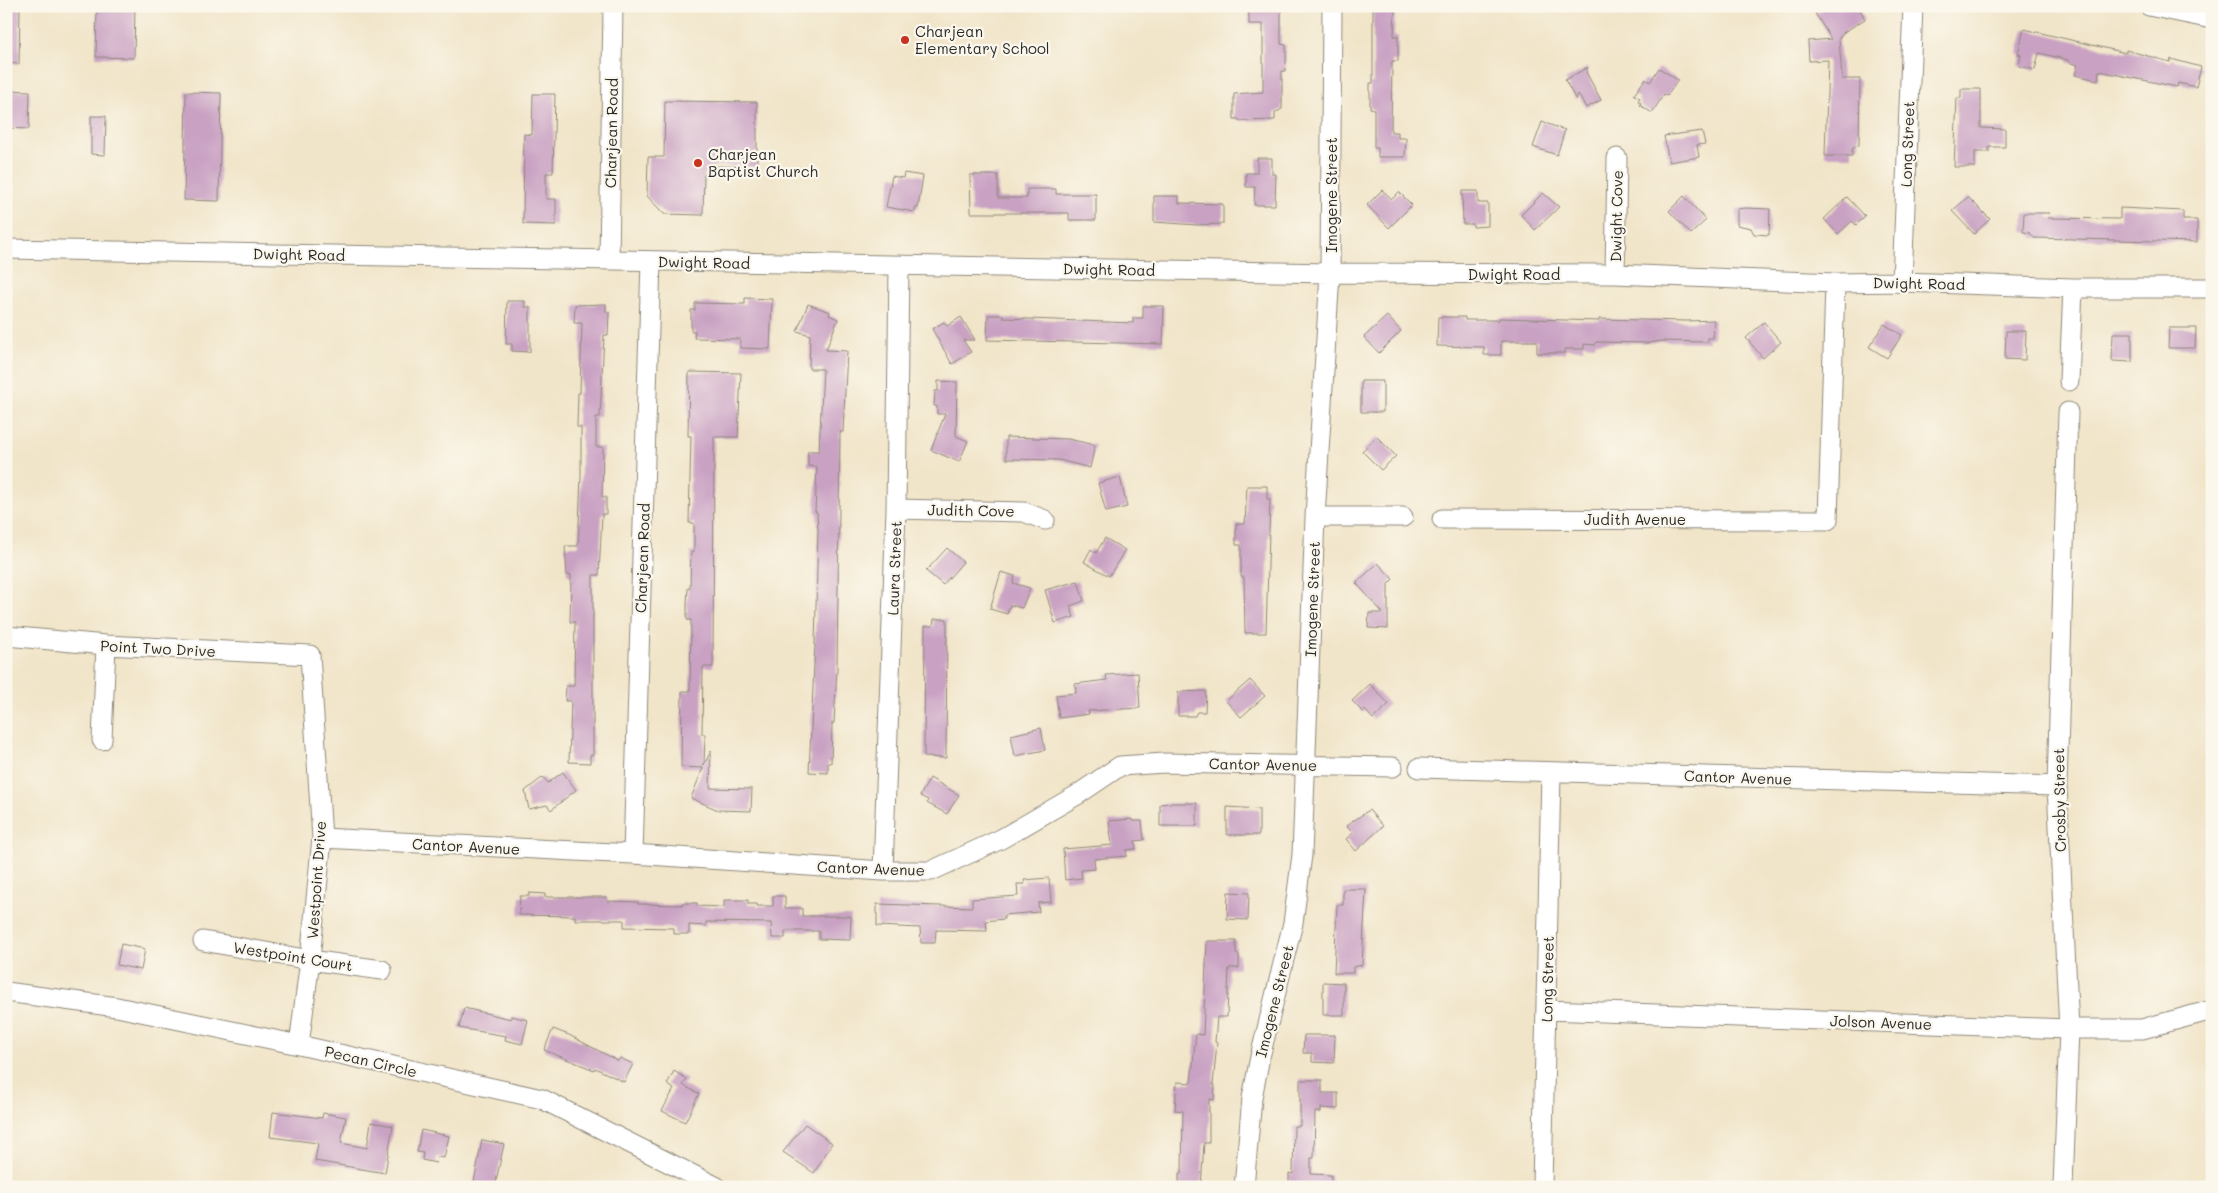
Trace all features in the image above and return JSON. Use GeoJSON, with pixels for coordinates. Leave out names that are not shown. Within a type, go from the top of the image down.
{"type":"FeatureCollection","features":[{"type":"Feature","properties":{"kind":"street","name":"Charjean Road"},"geometry":{"type":"LineString","coordinates":[[609,260],[613,6]]}},
{"type":"Feature","properties":{"kind":"street","name":"Imogene Street"},"geometry":{"type":"LineString","coordinates":[[1244,1187],[1252,1098],[1260,1057],[1293,923],[1299,888],[1307,764],[1315,517],[1330,273],[1332,6]]}},
{"type":"Feature","properties":{"kind":"street","name":"Long Street"},"geometry":{"type":"LineString","coordinates":[[1902,282],[1913,6]]}},
{"type":"Feature","properties":{"kind":"street"},"geometry":{"type":"LineString","coordinates":[[2148,6],[2212,19]]}},
{"type":"Feature","properties":{"kind":"street","name":"Dwight Cove"},"geometry":{"type":"LineString","coordinates":[[1615,274],[1617,158]]}},
{"type":"Feature","properties":{"kind":"street","name":"Dwight Road"},"geometry":{"type":"LineString","coordinates":[[6,249],[1330,273],[1615,274],[1836,283],[1902,282],[2073,288],[2212,288]]}},
{"type":"Feature","properties":{"kind":"street","name":"Charjean Road"},"geometry":{"type":"LineString","coordinates":[[633,854],[651,261]]}},
{"type":"Feature","properties":{"kind":"street","name":"Laura Street"},"geometry":{"type":"LineString","coordinates":[[883,870],[896,509],[899,265]]}},
{"type":"Feature","properties":{"kind":"street","name":"Judith Avenue"},"geometry":{"type":"LineString","coordinates":[[1442,519],[1828,520],[1836,283]]}},
{"type":"Feature","properties":{"kind":"street"},"geometry":{"type":"LineString","coordinates":[[2069,381],[2073,288]]}},
{"type":"Feature","properties":{"kind":"street","name":"Crosby Street"},"geometry":{"type":"LineString","coordinates":[[2063,1187],[2069,1029],[2057,786],[2068,412]]}},
{"type":"Feature","properties":{"kind":"street","name":"Judith Cove"},"geometry":{"type":"LineString","coordinates":[[896,509],[1024,512],[1045,520]]}},
{"type":"Feature","properties":{"kind":"street"},"geometry":{"type":"LineString","coordinates":[[1315,517],[1403,517]]}},
{"type":"Feature","properties":{"kind":"street","name":"Point Two Drive"},"geometry":{"type":"LineString","coordinates":[[6,636],[106,645],[310,656]]}},
{"type":"Feature","properties":{"kind":"street"},"geometry":{"type":"LineString","coordinates":[[102,740],[106,645]]}},
{"type":"Feature","properties":{"kind":"street","name":"Westpoint Drive"},"geometry":{"type":"LineString","coordinates":[[299,1045],[310,960],[322,838],[310,656]]}},
{"type":"Feature","properties":{"kind":"street","name":"Cantor Avenue"},"geometry":{"type":"LineString","coordinates":[[322,838],[633,854],[883,870],[931,870],[1001,839],[1077,795],[1120,766],[1164,763],[1393,767]]}},
{"type":"Feature","properties":{"kind":"street","name":"Cantor Avenue"},"geometry":{"type":"LineString","coordinates":[[1419,768],[2057,786]]}},
{"type":"Feature","properties":{"kind":"street","name":"Long Street"},"geometry":{"type":"LineString","coordinates":[[1542,1187],[1551,772]]}},
{"type":"Feature","properties":{"kind":"street","name":"Westpoint Court"},"geometry":{"type":"LineString","coordinates":[[204,941],[310,960],[382,970]]}},
{"type":"Feature","properties":{"kind":"street","name":"Pecan Circle"},"geometry":{"type":"LineString","coordinates":[[6,992],[117,1008],[299,1045],[542,1099],[717,1187]]}},
{"type":"Feature","properties":{"kind":"street","name":"Jolson Avenue"},"geometry":{"type":"LineString","coordinates":[[1547,1010],[2069,1029],[2142,1029],[2212,1010]]}},
{"type":"Feature","properties":{"kind":"building"},"geometry":{"type":"Polygon","coordinates":[[[6,6],[20,6],[19,64],[6,63],[6,6]]]}},
{"type":"Feature","properties":{"kind":"building"},"geometry":{"type":"Polygon","coordinates":[[[97,6],[135,6],[134,58],[96,57],[97,6]]]}},
{"type":"Feature","properties":{"kind":"building"},"geometry":{"type":"Polygon","coordinates":[[[1249,6],[1281,6],[1281,44],[1286,45],[1286,62],[1285,71],[1282,71],[1282,109],[1275,113],[1275,120],[1239,121],[1239,119],[1234,119],[1234,94],[1263,92],[1263,24],[1249,24],[1249,6]]]}},
{"type":"Feature","properties":{"kind":"building"},"geometry":{"type":"Polygon","coordinates":[[[1373,6],[1395,6],[1394,36],[1398,36],[1398,61],[1392,61],[1391,132],[1398,132],[1398,138],[1406,138],[1405,157],[1378,157],[1378,148],[1374,148],[1374,109],[1370,108],[1370,83],[1373,83],[1373,6]]]}},
{"type":"Feature","properties":{"kind":"building"},"geometry":{"type":"Polygon","coordinates":[[[1826,6],[1858,6],[1865,19],[1844,32],[1839,38],[1842,79],[1860,79],[1859,145],[1852,149],[1852,156],[1825,156],[1828,60],[1809,61],[1808,41],[1831,39],[1815,13],[1826,6]]]}},
{"type":"Feature","properties":{"kind":"building"},"geometry":{"type":"Polygon","coordinates":[[[2024,29],[2126,53],[2126,50],[2170,62],[2171,59],[2201,67],[2196,87],[2178,83],[2177,87],[2099,71],[2098,80],[2075,75],[2078,65],[2068,62],[2068,60],[2039,53],[2035,70],[2019,66],[2021,55],[2018,54],[2024,29]]]}},
{"type":"Feature","properties":{"kind":"building"},"geometry":{"type":"Polygon","coordinates":[[[1588,67],[1586,72],[1601,100],[1586,108],[1578,94],[1576,100],[1565,80],[1588,67]]]}},
{"type":"Feature","properties":{"kind":"building"},"geometry":{"type":"Polygon","coordinates":[[[1659,68],[1678,80],[1667,96],[1664,94],[1652,113],[1640,105],[1641,103],[1638,101],[1640,98],[1634,95],[1645,79],[1650,82],[1659,68]]]}},
{"type":"Feature","properties":{"kind":"building"},"geometry":{"type":"Polygon","coordinates":[[[1961,89],[1981,89],[1981,128],[2005,129],[2005,147],[1989,147],[1989,152],[1975,152],[1975,167],[1954,167],[1957,98],[1961,98],[1961,89]]]}},
{"type":"Feature","properties":{"kind":"building"},"geometry":{"type":"Polygon","coordinates":[[[6,90],[30,91],[29,129],[6,128],[6,90]]]}},
{"type":"Feature","properties":{"kind":"building"},"geometry":{"type":"Polygon","coordinates":[[[186,92],[221,93],[219,201],[184,200],[186,92]]]}},
{"type":"Feature","properties":{"kind":"building"},"geometry":{"type":"Polygon","coordinates":[[[533,94],[555,94],[553,173],[546,173],[546,199],[556,199],[556,225],[523,224],[524,134],[532,135],[533,94]]]}},
{"type":"Feature","properties":{"kind":"building"},"geometry":{"type":"Polygon","coordinates":[[[665,101],[757,102],[757,167],[714,166],[704,175],[703,215],[664,214],[647,196],[648,157],[664,157],[665,101]]]}},
{"type":"Feature","properties":{"kind":"building"},"geometry":{"type":"Polygon","coordinates":[[[91,116],[106,116],[105,155],[91,154],[91,116]]]}},
{"type":"Feature","properties":{"kind":"building"},"geometry":{"type":"Polygon","coordinates":[[[1542,122],[1565,130],[1557,155],[1533,147],[1542,122]]]}},
{"type":"Feature","properties":{"kind":"building"},"geometry":{"type":"Polygon","coordinates":[[[1702,131],[1705,144],[1697,145],[1699,157],[1669,162],[1664,136],[1702,131]]]}},
{"type":"Feature","properties":{"kind":"building"},"geometry":{"type":"Polygon","coordinates":[[[1257,158],[1272,158],[1272,174],[1276,174],[1275,205],[1254,205],[1255,187],[1246,187],[1246,173],[1257,173],[1257,158]]]}},
{"type":"Feature","properties":{"kind":"building"},"geometry":{"type":"Polygon","coordinates":[[[904,173],[923,176],[918,208],[915,208],[915,212],[886,207],[892,176],[903,178],[904,173]]]}},
{"type":"Feature","properties":{"kind":"building"},"geometry":{"type":"Polygon","coordinates":[[[970,175],[998,175],[998,198],[1027,198],[1027,189],[1056,189],[1056,194],[1096,194],[1096,220],[1069,220],[1069,213],[971,213],[970,175]]]}},
{"type":"Feature","properties":{"kind":"building"},"geometry":{"type":"Polygon","coordinates":[[[1382,190],[1392,199],[1399,192],[1412,205],[1389,228],[1367,205],[1382,190]]]}},
{"type":"Feature","properties":{"kind":"building"},"geometry":{"type":"Polygon","coordinates":[[[1462,191],[1478,191],[1478,203],[1488,203],[1488,226],[1473,227],[1473,224],[1463,224],[1462,191]]]}},
{"type":"Feature","properties":{"kind":"building"},"geometry":{"type":"Polygon","coordinates":[[[1543,193],[1559,207],[1535,230],[1521,215],[1543,193]]]}},
{"type":"Feature","properties":{"kind":"building"},"geometry":{"type":"Polygon","coordinates":[[[1154,196],[1179,196],[1179,203],[1223,204],[1223,224],[1197,225],[1154,222],[1154,196]]]}},
{"type":"Feature","properties":{"kind":"building"},"geometry":{"type":"Polygon","coordinates":[[[1684,196],[1706,220],[1691,234],[1669,211],[1684,196]]]}},
{"type":"Feature","properties":{"kind":"building"},"geometry":{"type":"Polygon","coordinates":[[[1847,197],[1865,216],[1856,225],[1852,221],[1838,234],[1824,219],[1847,197]]]}},
{"type":"Feature","properties":{"kind":"building"},"geometry":{"type":"Polygon","coordinates":[[[1968,197],[1990,219],[1974,234],[1952,211],[1968,197]]]}},
{"type":"Feature","properties":{"kind":"building"},"geometry":{"type":"Polygon","coordinates":[[[2120,208],[2183,211],[2183,220],[2197,220],[2197,242],[2034,238],[2030,233],[2023,232],[2024,213],[2049,213],[2048,218],[2120,219],[2120,208]]]}},
{"type":"Feature","properties":{"kind":"building"},"geometry":{"type":"Polygon","coordinates":[[[1737,209],[1770,209],[1769,235],[1754,234],[1751,228],[1737,225],[1737,209]]]}},
{"type":"Feature","properties":{"kind":"building"},"geometry":{"type":"Polygon","coordinates":[[[745,298],[772,299],[770,349],[740,348],[740,339],[694,338],[695,331],[691,331],[691,310],[695,310],[695,303],[745,304],[745,298]]]}},
{"type":"Feature","properties":{"kind":"building"},"geometry":{"type":"Polygon","coordinates":[[[507,301],[525,301],[525,307],[530,307],[530,352],[512,351],[512,344],[506,344],[507,301]]]}},
{"type":"Feature","properties":{"kind":"building"},"geometry":{"type":"Polygon","coordinates":[[[606,304],[606,312],[609,312],[608,335],[604,335],[600,417],[596,417],[596,447],[603,447],[602,497],[606,497],[606,514],[602,514],[599,575],[593,575],[593,755],[590,755],[590,763],[569,762],[571,701],[565,701],[566,686],[574,686],[575,622],[570,622],[571,575],[567,575],[565,546],[578,546],[581,477],[581,427],[577,427],[582,323],[574,323],[575,305],[606,304]]]}},
{"type":"Feature","properties":{"kind":"building"},"geometry":{"type":"Polygon","coordinates":[[[808,304],[830,312],[829,315],[838,319],[826,350],[847,351],[843,432],[840,432],[837,669],[834,723],[832,723],[831,763],[828,763],[828,773],[809,772],[818,530],[817,512],[815,512],[817,467],[808,466],[808,451],[819,451],[823,369],[809,369],[810,335],[797,331],[808,304]]]}},
{"type":"Feature","properties":{"kind":"building"},"geometry":{"type":"Polygon","coordinates":[[[1143,306],[1164,306],[1163,344],[987,340],[988,315],[1003,315],[1003,318],[1133,323],[1133,318],[1143,318],[1143,306]]]}},
{"type":"Feature","properties":{"kind":"building"},"geometry":{"type":"Polygon","coordinates":[[[1387,316],[1401,331],[1379,353],[1364,337],[1387,316]]]}},
{"type":"Feature","properties":{"kind":"building"},"geometry":{"type":"Polygon","coordinates":[[[961,317],[975,340],[963,340],[971,352],[952,364],[932,329],[944,322],[947,326],[961,317]]]}},
{"type":"Feature","properties":{"kind":"building"},"geometry":{"type":"Polygon","coordinates":[[[1438,317],[1465,317],[1465,320],[1499,320],[1499,318],[1599,321],[1599,319],[1714,320],[1713,338],[1708,338],[1708,342],[1596,342],[1595,345],[1584,344],[1584,349],[1565,349],[1565,353],[1537,353],[1537,341],[1501,341],[1501,355],[1484,355],[1484,347],[1437,346],[1438,317]]]}},
{"type":"Feature","properties":{"kind":"building"},"geometry":{"type":"Polygon","coordinates":[[[1764,322],[1781,342],[1763,358],[1746,338],[1764,322]]]}},
{"type":"Feature","properties":{"kind":"building"},"geometry":{"type":"Polygon","coordinates":[[[1884,324],[1902,335],[1887,358],[1869,347],[1884,324]]]}},
{"type":"Feature","properties":{"kind":"building"},"geometry":{"type":"Polygon","coordinates":[[[2169,328],[2196,328],[2195,348],[2168,348],[2169,328]]]}},
{"type":"Feature","properties":{"kind":"building"},"geometry":{"type":"Polygon","coordinates":[[[2006,331],[2026,331],[2025,360],[2005,359],[2006,331]]]}},
{"type":"Feature","properties":{"kind":"building"},"geometry":{"type":"Polygon","coordinates":[[[2113,333],[2132,333],[2132,362],[2112,361],[2113,333]]]}},
{"type":"Feature","properties":{"kind":"building"},"geometry":{"type":"Polygon","coordinates":[[[689,372],[741,373],[738,437],[714,437],[713,667],[703,667],[702,734],[705,734],[704,765],[711,751],[710,788],[752,789],[751,811],[718,810],[691,798],[703,768],[681,767],[682,691],[690,691],[691,620],[687,620],[687,603],[688,588],[690,588],[691,552],[694,552],[694,523],[689,523],[691,436],[688,436],[689,372]]]}},
{"type":"Feature","properties":{"kind":"building"},"geometry":{"type":"Polygon","coordinates":[[[938,381],[957,382],[956,436],[968,441],[959,462],[931,450],[945,414],[937,414],[937,406],[934,406],[935,391],[938,391],[938,381]]]}},
{"type":"Feature","properties":{"kind":"building"},"geometry":{"type":"Polygon","coordinates":[[[1361,381],[1383,381],[1383,412],[1361,412],[1361,381]]]}},
{"type":"Feature","properties":{"kind":"building"},"geometry":{"type":"Polygon","coordinates":[[[1006,437],[1068,439],[1095,445],[1090,468],[1059,460],[1006,459],[1006,437]]]}},
{"type":"Feature","properties":{"kind":"building"},"geometry":{"type":"Polygon","coordinates":[[[1377,437],[1396,456],[1381,470],[1362,451],[1377,437]]]}},
{"type":"Feature","properties":{"kind":"building"},"geometry":{"type":"Polygon","coordinates":[[[1120,477],[1127,507],[1106,512],[1098,483],[1120,477]]]}},
{"type":"Feature","properties":{"kind":"building"},"geometry":{"type":"Polygon","coordinates":[[[1247,486],[1267,486],[1267,499],[1270,499],[1266,633],[1245,633],[1244,577],[1241,577],[1241,545],[1236,545],[1236,524],[1245,524],[1247,486]]]}},
{"type":"Feature","properties":{"kind":"building"},"geometry":{"type":"Polygon","coordinates":[[[1105,538],[1125,550],[1109,576],[1084,562],[1091,549],[1096,553],[1105,538]]]}},
{"type":"Feature","properties":{"kind":"building"},"geometry":{"type":"Polygon","coordinates":[[[947,548],[963,562],[943,585],[926,571],[947,548]]]}},
{"type":"Feature","properties":{"kind":"building"},"geometry":{"type":"Polygon","coordinates":[[[1378,563],[1393,579],[1388,584],[1388,629],[1368,628],[1369,613],[1383,613],[1356,583],[1378,563]]]}},
{"type":"Feature","properties":{"kind":"building"},"geometry":{"type":"Polygon","coordinates":[[[1001,572],[1015,576],[1013,583],[1030,588],[1022,608],[1010,605],[1007,614],[990,609],[1001,572]]]}},
{"type":"Feature","properties":{"kind":"building"},"geometry":{"type":"Polygon","coordinates":[[[1078,581],[1084,601],[1070,606],[1074,617],[1055,623],[1045,590],[1078,581]]]}},
{"type":"Feature","properties":{"kind":"building"},"geometry":{"type":"Polygon","coordinates":[[[934,619],[947,619],[946,758],[924,757],[925,626],[933,626],[934,619]]]}},
{"type":"Feature","properties":{"kind":"building"},"geometry":{"type":"Polygon","coordinates":[[[1138,673],[1140,708],[1088,711],[1089,714],[1059,718],[1056,695],[1076,693],[1075,684],[1107,680],[1106,675],[1138,673]]]}},
{"type":"Feature","properties":{"kind":"building"},"geometry":{"type":"Polygon","coordinates":[[[1250,680],[1265,696],[1241,717],[1226,701],[1250,680]]]}},
{"type":"Feature","properties":{"kind":"building"},"geometry":{"type":"Polygon","coordinates":[[[1370,684],[1389,704],[1373,719],[1365,710],[1363,712],[1352,701],[1370,684]]]}},
{"type":"Feature","properties":{"kind":"building"},"geometry":{"type":"Polygon","coordinates":[[[1206,691],[1205,712],[1197,712],[1195,716],[1178,716],[1178,692],[1206,691]]]}},
{"type":"Feature","properties":{"kind":"building"},"geometry":{"type":"Polygon","coordinates":[[[1041,728],[1045,750],[1015,756],[1011,735],[1041,728]]]}},
{"type":"Feature","properties":{"kind":"building"},"geometry":{"type":"Polygon","coordinates":[[[563,772],[576,790],[551,810],[547,805],[529,809],[525,791],[543,777],[548,783],[563,772]]]}},
{"type":"Feature","properties":{"kind":"building"},"geometry":{"type":"Polygon","coordinates":[[[930,778],[959,795],[947,814],[927,803],[928,800],[920,796],[930,778]]]}},
{"type":"Feature","properties":{"kind":"building"},"geometry":{"type":"Polygon","coordinates":[[[1197,803],[1197,826],[1160,826],[1160,804],[1197,803]]]}},
{"type":"Feature","properties":{"kind":"building"},"geometry":{"type":"Polygon","coordinates":[[[1227,807],[1259,809],[1259,835],[1227,835],[1227,807]]]}},
{"type":"Feature","properties":{"kind":"building"},"geometry":{"type":"Polygon","coordinates":[[[1369,810],[1383,826],[1356,851],[1346,839],[1353,833],[1346,826],[1369,810]]]}},
{"type":"Feature","properties":{"kind":"building"},"geometry":{"type":"Polygon","coordinates":[[[1132,819],[1132,821],[1142,821],[1144,840],[1135,841],[1136,849],[1126,850],[1127,856],[1094,859],[1095,869],[1081,870],[1082,878],[1065,880],[1063,849],[1112,845],[1109,821],[1132,819]]]}},
{"type":"Feature","properties":{"kind":"building"},"geometry":{"type":"Polygon","coordinates":[[[1049,878],[1051,902],[1038,903],[1039,912],[1004,915],[1004,919],[986,921],[987,931],[936,930],[935,943],[921,943],[920,928],[877,926],[877,904],[972,907],[972,899],[1018,896],[1017,884],[1025,884],[1024,880],[1049,878]]]}},
{"type":"Feature","properties":{"kind":"building"},"geometry":{"type":"Polygon","coordinates":[[[1343,889],[1366,889],[1362,965],[1353,967],[1353,973],[1334,973],[1337,905],[1343,905],[1343,889]]]}},
{"type":"Feature","properties":{"kind":"building"},"geometry":{"type":"Polygon","coordinates":[[[1228,892],[1249,893],[1248,920],[1227,919],[1228,892]]]}},
{"type":"Feature","properties":{"kind":"building"},"geometry":{"type":"Polygon","coordinates":[[[529,893],[545,894],[545,897],[607,897],[607,901],[638,902],[638,904],[682,905],[682,903],[697,903],[697,906],[724,907],[724,900],[748,900],[748,904],[773,906],[773,896],[785,896],[785,908],[802,908],[802,916],[851,916],[850,940],[819,939],[819,931],[785,931],[785,938],[772,938],[771,923],[706,922],[706,926],[689,925],[689,934],[674,934],[674,928],[624,927],[624,920],[575,920],[575,916],[519,915],[520,896],[529,896],[529,893]]]}},
{"type":"Feature","properties":{"kind":"building"},"geometry":{"type":"Polygon","coordinates":[[[1207,941],[1236,941],[1239,968],[1229,968],[1227,1017],[1217,1017],[1215,1042],[1217,1043],[1213,1085],[1215,1085],[1214,1100],[1209,1099],[1209,1143],[1204,1143],[1201,1187],[1179,1187],[1179,1173],[1182,1173],[1183,1111],[1175,1110],[1177,1082],[1191,1083],[1196,1034],[1203,1035],[1207,941]]]}},
{"type":"Feature","properties":{"kind":"building"},"geometry":{"type":"Polygon","coordinates":[[[121,944],[145,949],[141,970],[117,965],[121,944]]]}},
{"type":"Feature","properties":{"kind":"building"},"geometry":{"type":"Polygon","coordinates":[[[1323,982],[1344,983],[1344,1015],[1323,1015],[1323,982]]]}},
{"type":"Feature","properties":{"kind":"building"},"geometry":{"type":"Polygon","coordinates":[[[464,1008],[511,1019],[511,1016],[528,1020],[522,1044],[505,1040],[506,1036],[459,1028],[464,1008]]]}},
{"type":"Feature","properties":{"kind":"building"},"geometry":{"type":"Polygon","coordinates":[[[553,1029],[569,1035],[618,1061],[620,1058],[633,1064],[624,1082],[595,1068],[594,1070],[544,1050],[553,1029]]]}},
{"type":"Feature","properties":{"kind":"building"},"geometry":{"type":"Polygon","coordinates":[[[1304,1035],[1335,1035],[1334,1063],[1312,1062],[1312,1053],[1303,1053],[1304,1035]]]}},
{"type":"Feature","properties":{"kind":"building"},"geometry":{"type":"Polygon","coordinates":[[[674,1071],[687,1079],[683,1085],[699,1094],[685,1122],[662,1111],[674,1089],[667,1084],[674,1071]]]}},
{"type":"Feature","properties":{"kind":"building"},"geometry":{"type":"Polygon","coordinates":[[[1300,1080],[1322,1080],[1322,1093],[1338,1093],[1338,1109],[1321,1108],[1321,1112],[1315,1112],[1314,1158],[1311,1158],[1311,1174],[1331,1175],[1331,1187],[1289,1187],[1289,1173],[1293,1174],[1294,1126],[1300,1126],[1300,1080]]]}},
{"type":"Feature","properties":{"kind":"building"},"geometry":{"type":"Polygon","coordinates":[[[273,1112],[322,1118],[323,1113],[346,1117],[341,1143],[367,1148],[371,1122],[393,1126],[385,1173],[315,1161],[318,1143],[270,1137],[273,1112]]]}},
{"type":"Feature","properties":{"kind":"building"},"geometry":{"type":"Polygon","coordinates":[[[805,1124],[832,1143],[814,1173],[783,1152],[805,1124]]]}},
{"type":"Feature","properties":{"kind":"building"},"geometry":{"type":"Polygon","coordinates":[[[421,1130],[449,1136],[444,1158],[437,1157],[436,1163],[422,1160],[423,1153],[417,1152],[421,1130]]]}},
{"type":"Feature","properties":{"kind":"building"},"geometry":{"type":"Polygon","coordinates":[[[482,1140],[504,1144],[495,1186],[474,1182],[482,1140]]]}},
{"type":"Feature","properties":{"kind":"place","name":"Charjean Elementary School"},"geometry":{"type":"Point","coordinates":[905,40]}},
{"type":"Feature","properties":{"kind":"place","name":"Charjean Baptist Church"},"geometry":{"type":"Point","coordinates":[698,163]}}]}
